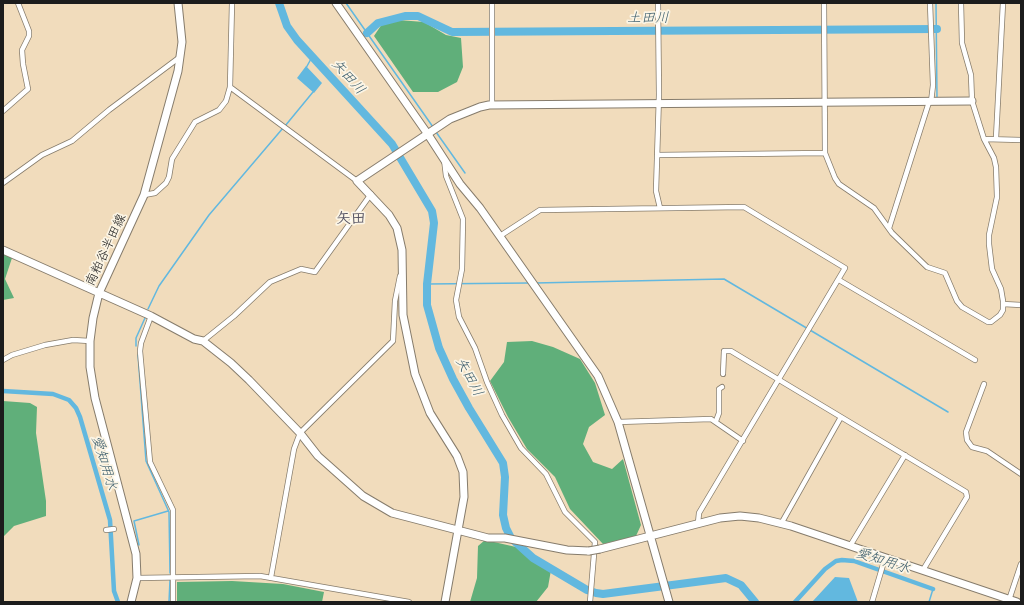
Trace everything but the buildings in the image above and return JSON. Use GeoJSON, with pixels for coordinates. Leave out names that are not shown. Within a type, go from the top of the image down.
{"type":"FeatureCollection","features":[{"type":"Feature","properties":{"kind":"street"},"geometry":{"type":"LineString","coordinates":[[3,111],[28,89],[22,50],[29,36],[29,31],[18,3]]}},
{"type":"Feature","properties":{"kind":"street","name":"南粕谷半田線"},"geometry":{"type":"LineString","coordinates":[[132,602],[137,578],[136,554],[95,398],[90,367],[90,341],[93,318],[99,293],[144,195],[181,56],[182,42],[178,3]]}},
{"type":"Feature","properties":{"kind":"street"},"geometry":{"type":"LineString","coordinates":[[144,195],[155,192],[166,183],[177,150],[195,122],[219,110],[226,101],[230,87],[232,3]]}},
{"type":"Feature","properties":{"kind":"street"},"geometry":{"type":"LineString","coordinates":[[336,3],[427,133],[460,184],[500,236],[598,376],[618,422],[668,601]]}},
{"type":"Feature","properties":{"kind":"street"},"geometry":{"type":"LineString","coordinates":[[492,3],[492,106]]}},
{"type":"Feature","properties":{"kind":"street"},"geometry":{"type":"LineString","coordinates":[[658,3],[656,191],[660,208]]}},
{"type":"Feature","properties":{"kind":"street"},"geometry":{"type":"LineString","coordinates":[[824,3],[825,154],[839,184],[874,208],[889,228],[928,267],[945,273],[957,302],[962,307],[986,321],[991,322],[1000,316],[1003,304],[1001,289],[992,269],[989,244],[989,235],[997,197],[996,167],[994,158],[984,139],[972,101],[971,76],[962,43],[961,3]]}},
{"type":"Feature","properties":{"kind":"street"},"geometry":{"type":"LineString","coordinates":[[889,228],[930,102],[933,85],[930,3]]}},
{"type":"Feature","properties":{"kind":"street"},"geometry":{"type":"LineString","coordinates":[[996,138],[1003,3]]}},
{"type":"Feature","properties":{"kind":"street"},"geometry":{"type":"LineString","coordinates":[[3,183],[42,155],[72,140],[181,56]]}},
{"type":"Feature","properties":{"kind":"street"},"geometry":{"type":"LineString","coordinates":[[230,87],[357,181],[371,194],[389,215],[397,228],[402,250],[403,315],[420,389],[436,423],[457,456],[463,472],[465,487],[446,602]]}},
{"type":"Feature","properties":{"kind":"street"},"geometry":{"type":"LineString","coordinates":[[357,181],[392,156],[450,119],[480,107],[972,101]]}},
{"type":"Feature","properties":{"kind":"street"},"geometry":{"type":"LineString","coordinates":[[984,139],[996,138],[1021,140]]}},
{"type":"Feature","properties":{"kind":"street"},"geometry":{"type":"LineString","coordinates":[[657,155],[825,154]]}},
{"type":"Feature","properties":{"kind":"street"},"geometry":{"type":"LineString","coordinates":[[444,159],[443,164],[446,176],[463,219],[462,269],[456,300],[459,317],[474,343],[487,382],[502,415],[521,448],[546,474],[565,512],[595,542],[590,602]]}},
{"type":"Feature","properties":{"kind":"street"},"geometry":{"type":"LineString","coordinates":[[203,341],[234,316],[270,282],[301,269],[315,272],[371,194]]}},
{"type":"Feature","properties":{"kind":"street"},"geometry":{"type":"LineString","coordinates":[[500,236],[540,210],[744,208],[750,210],[843,266],[844,271],[839,280],[699,514],[698,523]]}},
{"type":"Feature","properties":{"kind":"street"},"geometry":{"type":"LineString","coordinates":[[3,250],[151,316],[194,339],[203,341],[231,363],[300,433],[318,456],[376,505],[392,513],[488,538],[505,538],[550,546],[589,550],[600,549],[650,537],[720,518],[740,516],[759,518],[850,546],[884,562],[923,570],[1009,601],[1017,602]]}},
{"type":"Feature","properties":{"kind":"street"},"geometry":{"type":"LineString","coordinates":[[271,577],[294,448],[300,433],[393,341],[395,301],[400,276],[402,275]]}},
{"type":"Feature","properties":{"kind":"street"},"geometry":{"type":"LineString","coordinates":[[839,280],[974,360]]}},
{"type":"Feature","properties":{"kind":"street"},"geometry":{"type":"LineString","coordinates":[[1003,304],[1021,305]]}},
{"type":"Feature","properties":{"kind":"street"},"geometry":{"type":"LineString","coordinates":[[151,316],[143,337],[140,351],[149,456],[173,510],[173,602]]}},
{"type":"Feature","properties":{"kind":"street"},"geometry":{"type":"LineString","coordinates":[[3,360],[12,355],[46,345],[73,340],[90,341]]}},
{"type":"Feature","properties":{"kind":"street"},"geometry":{"type":"LineString","coordinates":[[723,374],[724,351],[731,351],[967,493],[923,570]]}},
{"type":"Feature","properties":{"kind":"street"},"geometry":{"type":"LineString","coordinates":[[984,384],[966,432],[967,440],[972,447],[987,451],[1021,474]]}},
{"type":"Feature","properties":{"kind":"street"},"geometry":{"type":"LineString","coordinates":[[716,421],[719,412],[719,389],[722,387]]}},
{"type":"Feature","properties":{"kind":"street"},"geometry":{"type":"LineString","coordinates":[[618,422],[702,418],[716,421],[743,441]]}},
{"type":"Feature","properties":{"kind":"street"},"geometry":{"type":"LineString","coordinates":[[781,524],[841,418]]}},
{"type":"Feature","properties":{"kind":"street"},"geometry":{"type":"LineString","coordinates":[[850,546],[906,455]]}},
{"type":"Feature","properties":{"kind":"street"},"geometry":{"type":"LineString","coordinates":[[106,530],[114,529]]}},
{"type":"Feature","properties":{"kind":"street"},"geometry":{"type":"LineString","coordinates":[[872,602],[884,562]]}},
{"type":"Feature","properties":{"kind":"street"},"geometry":{"type":"LineString","coordinates":[[1009,601],[1021,564]]}},
{"type":"Feature","properties":{"kind":"street"},"geometry":{"type":"LineString","coordinates":[[137,578],[234,575],[271,577],[409,602]]}},
{"type":"Feature","properties":{"kind":"green space"},"geometry":{"type":"Polygon","coordinates":[[[398,20],[424,22],[446,35],[461,38],[463,67],[457,82],[438,92],[413,92],[374,36],[382,24],[398,20]]]}},
{"type":"Feature","properties":{"kind":"green space"},"geometry":{"type":"Polygon","coordinates":[[[3,253],[12,258],[5,279],[14,298],[3,300],[3,253]]]}},
{"type":"Feature","properties":{"kind":"green space"},"geometry":{"type":"Polygon","coordinates":[[[532,341],[553,347],[580,359],[595,383],[605,415],[589,427],[583,444],[593,462],[612,469],[623,459],[641,525],[636,536],[603,544],[570,509],[555,477],[527,449],[508,417],[490,381],[504,362],[507,342],[532,341]]]}},
{"type":"Feature","properties":{"kind":"green space"},"geometry":{"type":"Polygon","coordinates":[[[3,401],[30,403],[37,407],[36,433],[46,501],[46,516],[14,526],[3,537],[3,401]]]}},
{"type":"Feature","properties":{"kind":"green space"},"geometry":{"type":"Polygon","coordinates":[[[485,540],[516,547],[530,559],[551,570],[548,587],[536,602],[470,602],[477,578],[478,546],[485,540]]]}},
{"type":"Feature","properties":{"kind":"green space"},"geometry":{"type":"Polygon","coordinates":[[[232,581],[283,584],[324,592],[322,602],[177,602],[177,582],[232,581]]]}},
{"type":"Feature","properties":{"kind":"water"},"geometry":{"type":"Polygon","coordinates":[[[306,66],[322,83],[314,93],[297,78],[306,66]]]}},
{"type":"Feature","properties":{"kind":"water"},"geometry":{"type":"Polygon","coordinates":[[[835,577],[849,578],[858,602],[812,602],[835,577]]]}},
{"type":"Feature","properties":{"kind":"waterway","name":"矢田川"},"geometry":{"type":"LineString","coordinates":[[279,3],[287,26],[297,40],[392,144],[432,211],[434,223],[427,284],[427,305],[439,348],[453,379],[503,463],[505,477],[503,515],[506,528],[511,538],[533,558],[587,590],[596,593],[603,594],[726,578],[741,585],[755,602]]}},
{"type":"Feature","properties":{"kind":"waterway"},"geometry":{"type":"LineString","coordinates":[[346,3],[433,127]]}},
{"type":"Feature","properties":{"kind":"waterway"},"geometry":{"type":"LineString","coordinates":[[936,3],[937,98],[944,98]]}},
{"type":"Feature","properties":{"kind":"waterway","name":"土田川"},"geometry":{"type":"LineString","coordinates":[[367,33],[378,23],[405,16],[418,16],[452,32],[937,29]]}},
{"type":"Feature","properties":{"kind":"waterway"},"geometry":{"type":"LineString","coordinates":[[306,68],[312,57]]}},
{"type":"Feature","properties":{"kind":"waterway"},"geometry":{"type":"LineString","coordinates":[[285,126],[313,92]]}},
{"type":"Feature","properties":{"kind":"waterway"},"geometry":{"type":"LineString","coordinates":[[148,309],[159,286],[209,215],[283,128]]}},
{"type":"Feature","properties":{"kind":"waterway"},"geometry":{"type":"LineString","coordinates":[[436,132],[465,173]]}},
{"type":"Feature","properties":{"kind":"waterway"},"geometry":{"type":"LineString","coordinates":[[535,283],[724,279],[948,412]]}},
{"type":"Feature","properties":{"kind":"waterway"},"geometry":{"type":"LineString","coordinates":[[427,284],[529,283]]}},
{"type":"Feature","properties":{"kind":"waterway"},"geometry":{"type":"LineString","coordinates":[[136,346],[136,338],[145,318]]}},
{"type":"Feature","properties":{"kind":"waterway"},"geometry":{"type":"LineString","coordinates":[[138,355],[146,461],[169,512],[170,573]]}},
{"type":"Feature","properties":{"kind":"waterway","name":"愛知用水"},"geometry":{"type":"LineString","coordinates":[[3,391],[53,394],[69,400],[76,408],[80,417],[110,520],[114,591],[118,602]]}},
{"type":"Feature","properties":{"kind":"waterway"},"geometry":{"type":"LineString","coordinates":[[139,545],[134,521],[168,511]]}},
{"type":"Feature","properties":{"kind":"waterway","name":"愛知用水"},"geometry":{"type":"LineString","coordinates":[[795,602],[825,569],[836,561],[842,560],[854,561],[933,589]]}},
{"type":"Feature","properties":{"kind":"waterway"},"geometry":{"type":"LineString","coordinates":[[169,602],[170,580]]}},
{"type":"Feature","properties":{"kind":"waterway"},"geometry":{"type":"LineString","coordinates":[[929,602],[933,589]]}},
{"type":"Feature","properties":{"kind":"district","name":"矢田"},"geometry":{"type":"Point","coordinates":[351,219]}}]}
